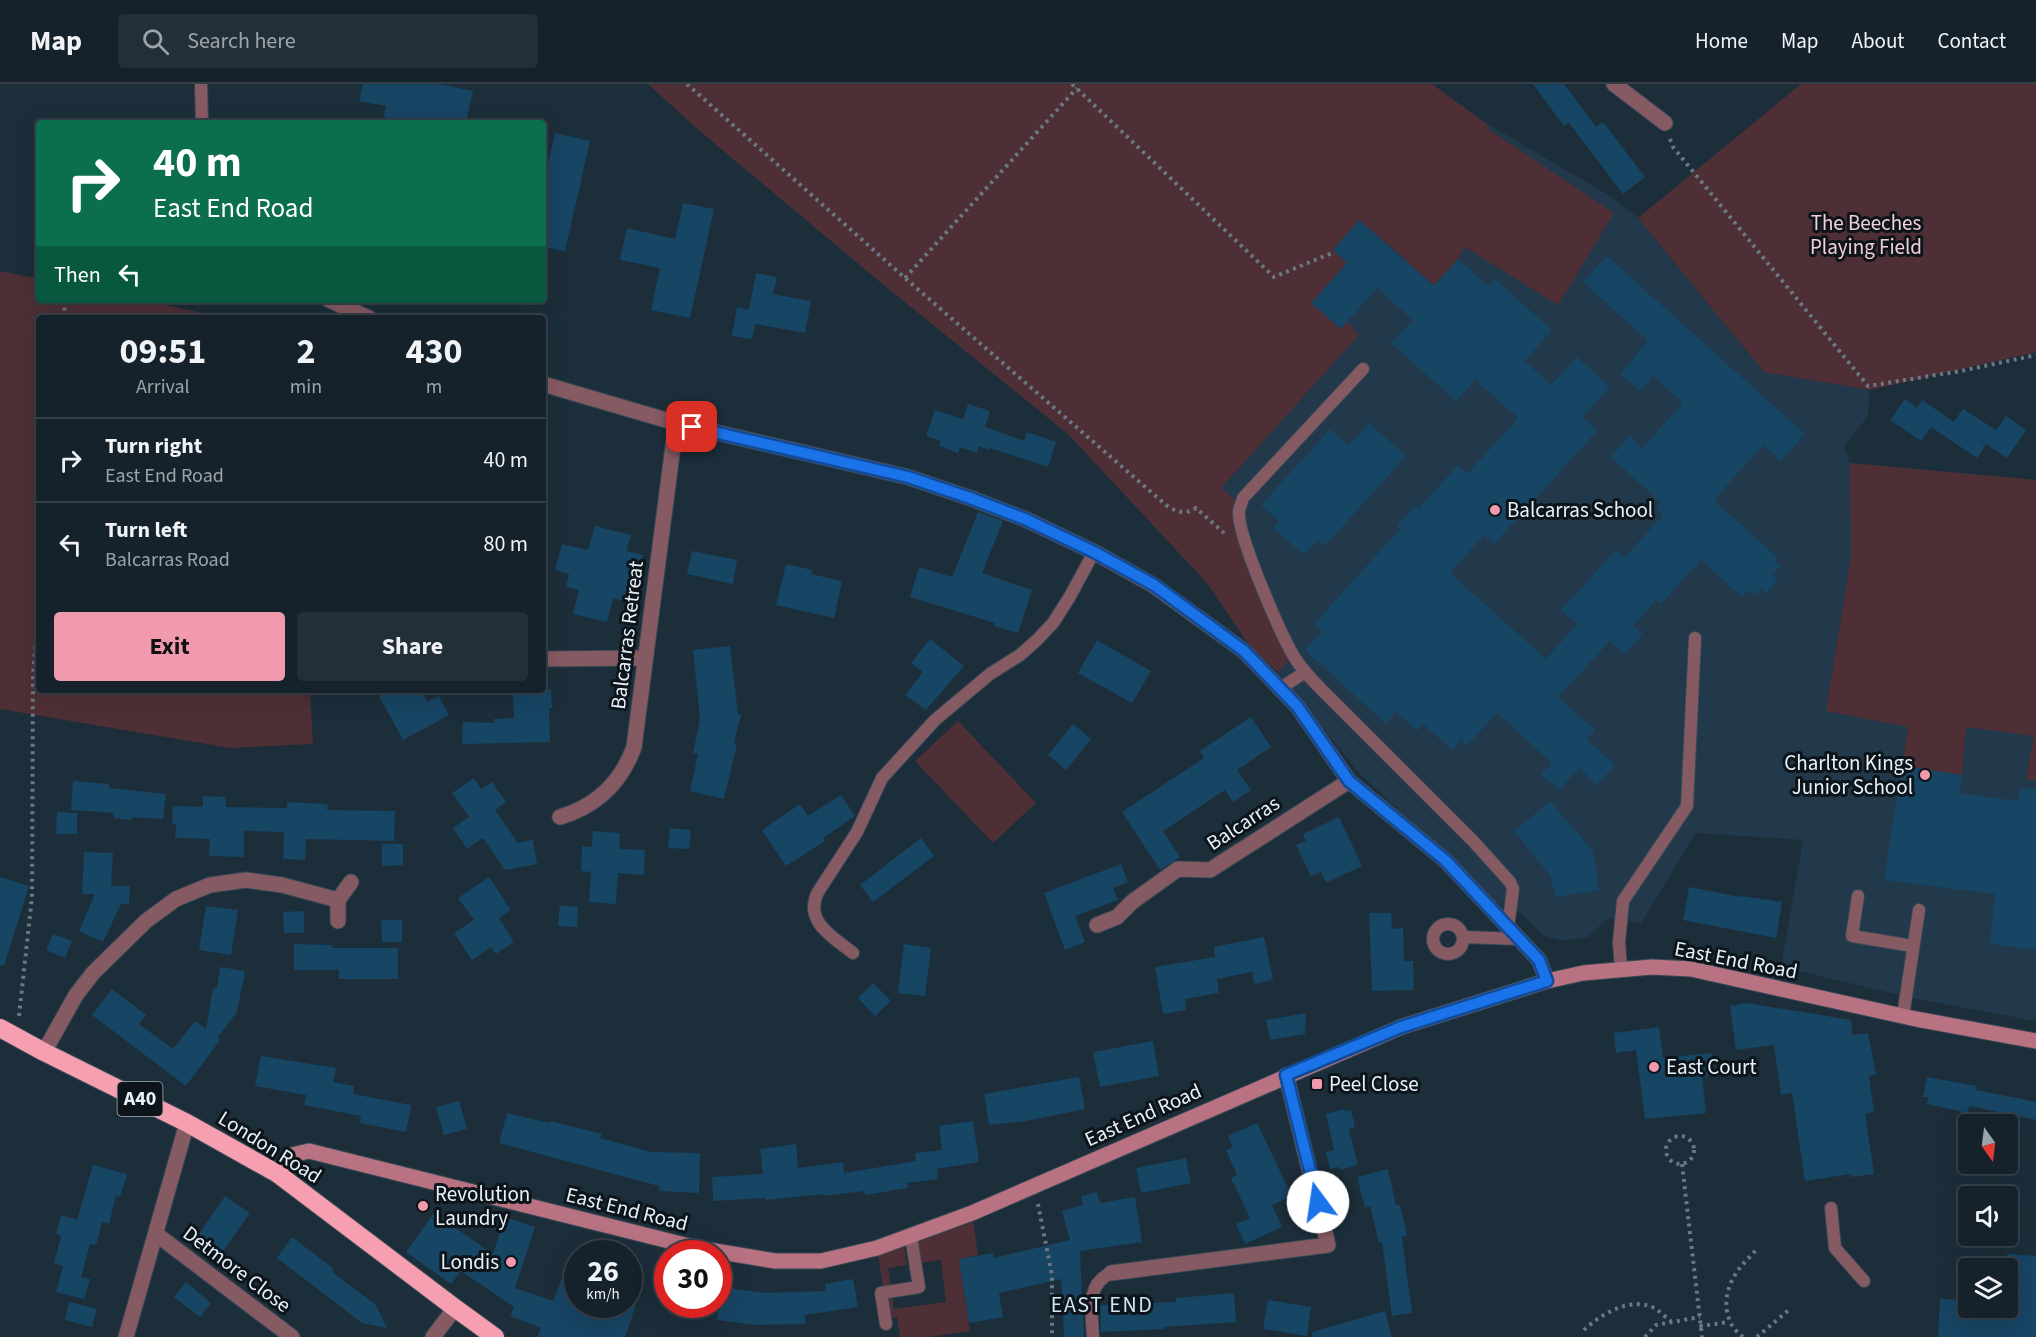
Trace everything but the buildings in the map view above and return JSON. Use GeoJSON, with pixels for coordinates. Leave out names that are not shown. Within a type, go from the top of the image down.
{"type":"FeatureCollection","features":[{"type":"Feature","properties":{"kind":"highway","name":"London Road"},"geometry":{"type":"LineString","coordinates":[[0,1028],[188,1123],[278,1174],[495,1337]]}},
{"type":"Feature","properties":{"kind":"street"},"geometry":{"type":"LineString","coordinates":[[1614,84],[1665,123]]}},
{"type":"Feature","properties":{"kind":"street"},"geometry":{"type":"LineString","coordinates":[[335,303],[362,315]]}},
{"type":"Feature","properties":{"kind":"street"},"geometry":{"type":"LineString","coordinates":[[546,385],[676,423],[908,477],[1025,519],[1094,552],[1154,585],[1244,651],[1281,688],[1297,706],[1349,781],[1445,860],[1539,960],[1547,981]]}},
{"type":"Feature","properties":{"kind":"street","name":"Balcarras Retreat"},"geometry":{"type":"LineString","coordinates":[[560,817],[587,807],[610,789],[629,762],[634,747],[676,423]]}},
{"type":"Feature","properties":{"kind":"street"},"geometry":{"type":"LineString","coordinates":[[546,659],[645,658]]}},
{"type":"Feature","properties":{"kind":"street","name":"Balcarras"},"geometry":{"type":"LineString","coordinates":[[1097,925],[1117,917],[1131,902],[1178,868],[1210,870],[1349,781]]}},
{"type":"Feature","properties":{"kind":"street"},"geometry":{"type":"LineString","coordinates":[[44,1052],[76,995],[93,973],[146,921],[176,899],[210,885],[246,880],[282,885],[339,900]]}},
{"type":"Feature","properties":{"kind":"street"},"geometry":{"type":"LineString","coordinates":[[338,921],[339,900],[351,882]]}},
{"type":"Feature","properties":{"kind":"street","name":"East End Road"},"geometry":{"type":"LineString","coordinates":[[278,1174],[292,1155],[309,1151],[697,1248],[775,1261],[798,1262],[840,1258],[911,1236],[972,1213],[1401,1027],[1547,981],[1583,973],[1652,967],[1691,969],[1903,1016],[2036,1041]]}},
{"type":"Feature","properties":{"kind":"street"},"geometry":{"type":"LineString","coordinates":[[1111,1273],[1328,1245],[1286,1075]]}},
{"type":"Feature","properties":{"kind":"street","name":"Detmore Close"},"geometry":{"type":"LineString","coordinates":[[126,1337],[188,1123]]}},
{"type":"Feature","properties":{"kind":"street","name":"Detmore Close"},"geometry":{"type":"LineString","coordinates":[[156,1234],[292,1337]]}},
{"type":"Feature","properties":{"kind":"street"},"geometry":{"type":"LineString","coordinates":[[433,1337],[454,1308]]}},
{"type":"Feature","properties":{"kind":"lane"},"geometry":{"type":"LineString","coordinates":[[201,84],[202,120]]}},
{"type":"Feature","properties":{"kind":"lane"},"geometry":{"type":"LineString","coordinates":[[1363,369],[1243,498],[1239,511],[1240,524],[1251,558],[1294,656],[1305,672],[1474,842],[1509,882],[1513,889],[1508,927]]}},
{"type":"Feature","properties":{"kind":"lane"},"geometry":{"type":"LineString","coordinates":[[853,953],[820,927],[814,911],[814,903],[818,892],[857,832],[882,778],[935,720],[990,674],[1020,655],[1037,640],[1053,622],[1069,598],[1094,552]]}},
{"type":"Feature","properties":{"kind":"lane"},"geometry":{"type":"LineString","coordinates":[[1621,969],[1618,942],[1623,901],[1687,806],[1695,638]]}},
{"type":"Feature","properties":{"kind":"lane"},"geometry":{"type":"LineString","coordinates":[[1281,688],[1305,672]]}},
{"type":"Feature","properties":{"kind":"lane"},"geometry":{"type":"LineString","coordinates":[[1858,896],[1852,936],[1913,946]]}},
{"type":"Feature","properties":{"kind":"lane"},"geometry":{"type":"LineString","coordinates":[[1903,1016],[1919,910]]}},
{"type":"Feature","properties":{"kind":"lane"},"geometry":{"type":"LineString","coordinates":[[1463,937],[1519,939]]}},
{"type":"Feature","properties":{"kind":"lane"},"geometry":{"type":"LineString","coordinates":[[1831,1208],[1835,1248],[1864,1281]]}},
{"type":"Feature","properties":{"kind":"lane"},"geometry":{"type":"LineString","coordinates":[[885,1324],[881,1293],[920,1287],[911,1236]]}},
{"type":"Feature","properties":{"kind":"lane"},"geometry":{"type":"LineString","coordinates":[[1093,1337],[1092,1293],[1097,1282],[1103,1276],[1111,1273]]}},
{"type":"Feature","properties":{"kind":"path"},"geometry":{"type":"LineString","coordinates":[[687,84],[905,278],[1166,505],[1179,512],[1190,512],[1196,508],[1251,558]]}},
{"type":"Feature","properties":{"kind":"path"},"geometry":{"type":"LineString","coordinates":[[1072,84],[1274,277],[1332,253]]}},
{"type":"Feature","properties":{"kind":"path"},"geometry":{"type":"LineString","coordinates":[[905,278],[1077,88]]}},
{"type":"Feature","properties":{"kind":"path"},"geometry":{"type":"LineString","coordinates":[[1665,123],[1673,147],[1868,386],[1961,371],[2036,355]]}},
{"type":"Feature","properties":{"kind":"path"},"geometry":{"type":"LineString","coordinates":[[16,1037],[32,897],[33,674],[36,642]]}},
{"type":"Feature","properties":{"kind":"path"},"geometry":{"type":"LineString","coordinates":[[1678,1130],[1679,1136]]}},
{"type":"Feature","properties":{"kind":"path"},"geometry":{"type":"LineString","coordinates":[[1679,1136],[1685,1137],[1694,1145],[1692,1158],[1682,1164],[1670,1160],[1666,1149],[1668,1143],[1679,1136]]}},
{"type":"Feature","properties":{"kind":"path"},"geometry":{"type":"LineString","coordinates":[[1682,1164],[1702,1337]]}},
{"type":"Feature","properties":{"kind":"path"},"geometry":{"type":"LineString","coordinates":[[1035,1185],[1052,1275],[1052,1337]]}},
{"type":"Feature","properties":{"kind":"path"},"geometry":{"type":"LineString","coordinates":[[1743,1337],[1729,1322],[1726,1298],[1737,1272],[1756,1250]]}},
{"type":"Feature","properties":{"kind":"path"},"geometry":{"type":"LineString","coordinates":[[1584,1330],[1597,1317],[1629,1305],[1656,1309],[1671,1321]]}},
{"type":"Feature","properties":{"kind":"path"},"geometry":{"type":"LineString","coordinates":[[1757,1337],[1790,1309]]}},
{"type":"Feature","properties":{"kind":"path"},"geometry":{"type":"LineString","coordinates":[[1645,1337],[1656,1324],[1700,1317]]}},
{"type":"Feature","properties":{"kind":"path"},"geometry":{"type":"LineString","coordinates":[[1702,1329],[1701,1326],[1729,1322]]}},
{"type":"Feature","properties":{"kind":"shaded area","name":"Balcarras School"},"geometry":{"type":"Polygon","coordinates":[[[648,84],[1432,84],[1476,117],[1610,196],[1638,218],[1764,372],[1870,390],[1868,416],[1844,447],[1850,463],[2036,480],[2036,1021],[1917,999],[1781,967],[1803,840],[1696,833],[1641,923],[1608,918],[1588,937],[1562,941],[1544,936],[1522,914],[1497,903],[1359,773],[1278,672],[1250,646],[1207,583],[1068,434],[885,286],[701,132],[648,84]]]}},
{"type":"Feature","properties":{"kind":"green space"},"geometry":{"type":"Polygon","coordinates":[[[648,84],[1432,84],[1488,125],[1487,128],[1614,213],[1558,305],[1465,247],[1458,259],[1434,285],[1360,220],[1333,249],[1347,263],[1312,303],[1340,329],[1347,322],[1359,335],[1221,488],[1241,505],[1239,511],[1294,656],[1278,672],[1250,646],[1207,583],[1068,434],[885,286],[701,132],[648,84]]]}},
{"type":"Feature","properties":{"kind":"green space","name":"The Beeches Playing Field"},"geometry":{"type":"Polygon","coordinates":[[[1801,84],[2036,84],[2036,352],[1870,390],[1764,372],[1638,218],[1801,84]]]}},
{"type":"Feature","properties":{"kind":"green space"},"geometry":{"type":"Polygon","coordinates":[[[0,271],[36,278],[36,303],[154,303],[212,315],[36,315],[36,693],[310,693],[313,744],[230,748],[0,709],[0,271]]]}},
{"type":"Feature","properties":{"kind":"green space"},"geometry":{"type":"Polygon","coordinates":[[[1850,463],[2036,480],[2036,781],[2026,779],[2034,736],[1966,727],[1962,775],[1902,766],[1908,727],[1826,711],[1851,557],[1850,463]]]}},
{"type":"Feature","properties":{"kind":"green space"},"geometry":{"type":"Polygon","coordinates":[[[958,721],[1036,803],[993,843],[915,761],[958,721]]]}},
{"type":"Feature","properties":{"kind":"green space"},"geometry":{"type":"Polygon","coordinates":[[[972,1213],[978,1255],[959,1259],[970,1331],[929,1337],[900,1337],[897,1317],[888,1318],[877,1248],[903,1239],[907,1265],[888,1268],[894,1309],[946,1302],[941,1260],[921,1263],[917,1234],[972,1213]]]}},
{"type":"Feature","properties":{"kind":"place","name":"Balcarras School"},"geometry":{"type":"Point","coordinates":[1495,510]}},
{"type":"Feature","properties":{"kind":"place","name":"Charlton Kings Junior School"},"geometry":{"type":"Point","coordinates":[1925,775]}},
{"type":"Feature","properties":{"kind":"place","name":"East Court"},"geometry":{"type":"Point","coordinates":[1654,1067]}},
{"type":"Feature","properties":{"kind":"place","name":"Peel Close"},"geometry":{"type":"Point","coordinates":[1317,1084]}},
{"type":"Feature","properties":{"kind":"place","name":"Revolution Laundry"},"geometry":{"type":"Point","coordinates":[423,1206]}},
{"type":"Feature","properties":{"kind":"place","name":"Londis"},"geometry":{"type":"Point","coordinates":[511,1262]}},
{"type":"Feature","properties":{"kind":"district","name":"EAST END"},"geometry":{"type":"Point","coordinates":[1102,1305]}},
{"type":"Feature","properties":{"kind":"route"},"geometry":{"type":"LineString","coordinates":[[692,427],[908,477],[970,498],[1025,519],[1094,552],[1154,585],[1244,651],[1271,677],[1297,706],[1349,781],[1445,860],[1539,960],[1547,981],[1401,1027],[1286,1075],[1318,1202]]}}]}
